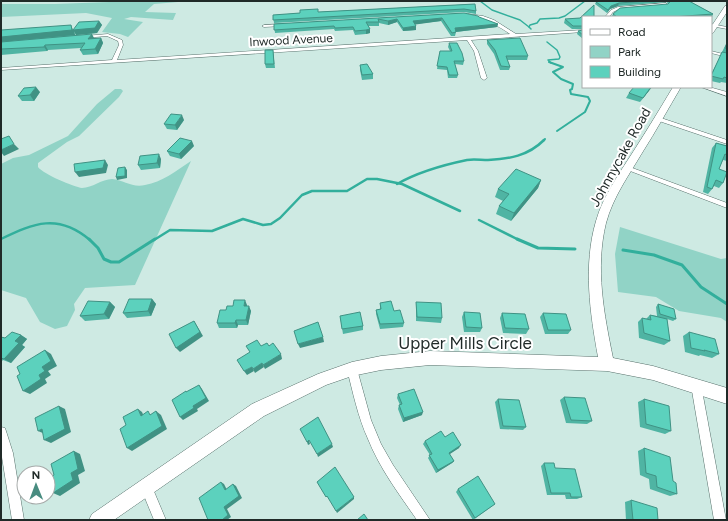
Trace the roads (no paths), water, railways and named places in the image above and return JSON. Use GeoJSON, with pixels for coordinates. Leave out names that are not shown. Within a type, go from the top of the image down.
{"type":"FeatureCollection","features":[{"type":"Feature","properties":{"kind":"street"},"geometry":{"type":"LineString","coordinates":[[608,16],[612,11],[618,8],[666,4]]}},
{"type":"Feature","properties":{"kind":"street"},"geometry":{"type":"LineString","coordinates":[[727,7],[713,25],[727,28]]}},
{"type":"Feature","properties":{"kind":"street"},"geometry":{"type":"LineString","coordinates":[[464,14],[495,21],[514,35]]}},
{"type":"Feature","properties":{"kind":"street"},"geometry":{"type":"LineString","coordinates":[[264,26],[287,24]]}},
{"type":"Feature","properties":{"kind":"street","name":"Inwood Avenue"},"geometry":{"type":"LineString","coordinates":[[1,69],[582,31]]}},
{"type":"Feature","properties":{"kind":"street"},"geometry":{"type":"LineString","coordinates":[[75,38],[102,35],[118,38],[122,42],[114,61]]}},
{"type":"Feature","properties":{"kind":"street"},"geometry":{"type":"LineString","coordinates":[[468,38],[476,51],[484,78]]}},
{"type":"Feature","properties":{"kind":"street"},"geometry":{"type":"LineString","coordinates":[[712,52],[727,56]]}},
{"type":"Feature","properties":{"kind":"street","name":"Johnnycake Road"},"geometry":{"type":"LineString","coordinates":[[607,364],[596,296],[597,242],[601,222],[608,203],[676,88]]}},
{"type":"Feature","properties":{"kind":"street"},"geometry":{"type":"LineString","coordinates":[[707,88],[727,94]]}},
{"type":"Feature","properties":{"kind":"street"},"geometry":{"type":"LineString","coordinates":[[658,119],[727,142]]}},
{"type":"Feature","properties":{"kind":"street"},"geometry":{"type":"LineString","coordinates":[[628,168],[727,206]]}},
{"type":"Feature","properties":{"kind":"street","name":"Upper Mills Circle"},"geometry":{"type":"LineString","coordinates":[[98,520],[258,410],[323,379],[381,363],[430,358],[607,364],[653,373],[727,396]]}},
{"type":"Feature","properties":{"kind":"street"},"geometry":{"type":"LineString","coordinates":[[352,370],[364,415],[373,438],[387,465],[424,520]]}},
{"type":"Feature","properties":{"kind":"street"},"geometry":{"type":"LineString","coordinates":[[696,386],[720,520]]}},
{"type":"Feature","properties":{"kind":"street"},"geometry":{"type":"LineString","coordinates":[[1,432],[7,453],[18,520]]}},
{"type":"Feature","properties":{"kind":"street"},"geometry":{"type":"LineString","coordinates":[[146,486],[160,520]]}},
{"type":"Feature","properties":{"kind":"waterway"},"geometry":{"type":"LineString","coordinates":[[480,1],[492,10],[520,20],[529,27]]}},
{"type":"Feature","properties":{"kind":"waterway"},"geometry":{"type":"LineString","coordinates":[[529,27],[530,25],[537,23],[540,19],[559,18],[565,16],[585,1]]}},
{"type":"Feature","properties":{"kind":"waterway"},"geometry":{"type":"LineString","coordinates":[[547,42],[557,50],[560,57],[559,59],[548,60],[551,63]]}},
{"type":"Feature","properties":{"kind":"waterway"},"geometry":{"type":"LineString","coordinates":[[551,63],[563,67],[553,72],[561,79],[573,84],[572,89],[570,90],[571,94],[588,97],[590,101],[585,112],[557,131]]}},
{"type":"Feature","properties":{"kind":"waterway"},"geometry":{"type":"LineString","coordinates":[[398,183],[422,172],[458,162],[469,160],[496,160],[518,156],[531,150],[544,140]]}},
{"type":"Feature","properties":{"kind":"waterway"},"geometry":{"type":"LineString","coordinates":[[154,240],[170,230],[212,231],[243,219],[263,225],[271,224],[280,218],[302,195],[312,191],[347,191],[367,179],[377,179],[398,183]]}},
{"type":"Feature","properties":{"kind":"waterway"},"geometry":{"type":"LineString","coordinates":[[398,183],[460,211]]}},
{"type":"Feature","properties":{"kind":"waterway"},"geometry":{"type":"LineString","coordinates":[[479,220],[517,239]]}},
{"type":"Feature","properties":{"kind":"waterway"},"geometry":{"type":"LineString","coordinates":[[1,239],[35,225],[46,223],[67,226],[90,240]]}},
{"type":"Feature","properties":{"kind":"waterway"},"geometry":{"type":"LineString","coordinates":[[90,240],[98,248],[104,259],[111,262],[119,262],[155,239]]}},
{"type":"Feature","properties":{"kind":"waterway"},"geometry":{"type":"LineString","coordinates":[[517,239],[538,248],[575,249]]}},
{"type":"Feature","properties":{"kind":"waterway"},"geometry":{"type":"LineString","coordinates":[[623,250],[654,255],[682,265],[701,287],[727,304]]}}]}
